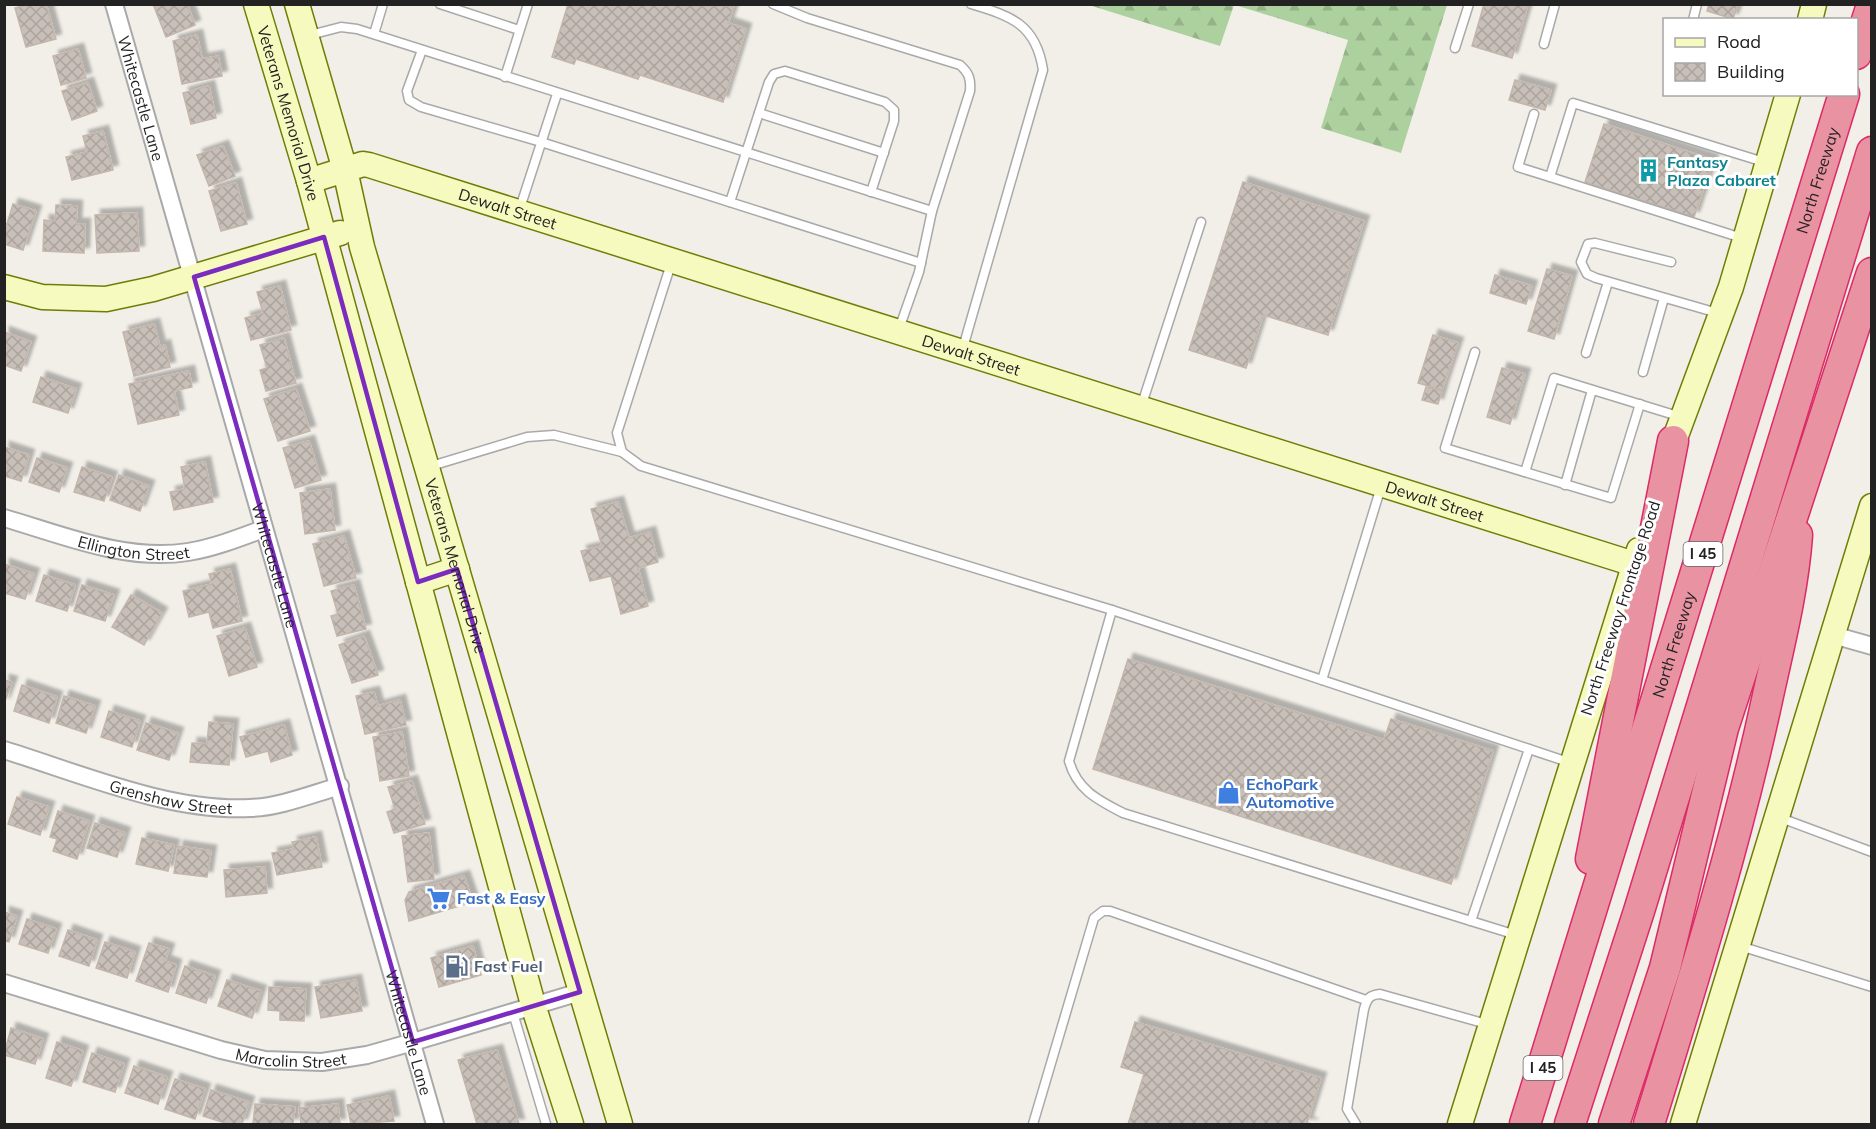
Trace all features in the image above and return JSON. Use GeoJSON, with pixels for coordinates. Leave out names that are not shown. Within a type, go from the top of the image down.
{"type":"FeatureCollection","features":[{"type":"Feature","properties":{"kind":"highway"},"geometry":{"type":"LineString","coordinates":[[1858,51],[1872,5]]}},
{"type":"Feature","properties":{"kind":"highway","name":"North Freeway"},"geometry":{"type":"LineString","coordinates":[[1525,1125],[1843,96]]}},
{"type":"Feature","properties":{"kind":"highway"},"geometry":{"type":"LineString","coordinates":[[1570,1125],[1639,911],[1872,152]]}},
{"type":"Feature","properties":{"kind":"highway"},"geometry":{"type":"LineString","coordinates":[[1614,1125],[1665,968],[1723,728],[1872,273]]}},
{"type":"Feature","properties":{"kind":"highway"},"geometry":{"type":"LineString","coordinates":[[1561,1012],[1677,429]]}},
{"type":"Feature","properties":{"kind":"highway"},"geometry":{"type":"LineString","coordinates":[[1649,1125],[1716,903],[1751,775],[1794,578],[1802,482]]}},
{"type":"Feature","properties":{"kind":"main road","name":"Veterans Memorial Drive"},"geometry":{"type":"LineString","coordinates":[[256,4],[309,181],[418,582],[524,1011],[571,1125]]}},
{"type":"Feature","properties":{"kind":"main road","name":"Veterans Memorial Drive"},"geometry":{"type":"LineString","coordinates":[[297,4],[345,170],[357,229],[620,1125]]}},
{"type":"Feature","properties":{"kind":"main road","name":"North Freeway Frontage Road"},"geometry":{"type":"LineString","coordinates":[[1460,1125],[1634,564],[1677,429],[1721,314],[1787,96]]}},
{"type":"Feature","properties":{"kind":"main road","name":"Dewalt Street"},"geometry":{"type":"LineString","coordinates":[[309,181],[363,164],[369,165],[1634,564]]}},
{"type":"Feature","properties":{"kind":"main road"},"geometry":{"type":"LineString","coordinates":[[4,287],[42,297],[106,298],[194,277],[357,229]]}},
{"type":"Feature","properties":{"kind":"main road"},"geometry":{"type":"LineString","coordinates":[[1683,1125],[1872,506]]}},
{"type":"Feature","properties":{"kind":"main road"},"geometry":{"type":"LineString","coordinates":[[418,582],[458,569]]}},
{"type":"Feature","properties":{"kind":"street","name":"Whitecastle Lane"},"geometry":{"type":"LineString","coordinates":[[114,4],[194,277],[263,529],[340,786],[435,1125]]}},
{"type":"Feature","properties":{"kind":"street","name":"Ellington Street"},"geometry":{"type":"LineString","coordinates":[[4,518],[98,546],[143,553],[188,552],[263,529]]}},
{"type":"Feature","properties":{"kind":"street"},"geometry":{"type":"LineString","coordinates":[[1833,634],[1872,646]]}},
{"type":"Feature","properties":{"kind":"street","name":"Grenshaw Street"},"geometry":{"type":"LineString","coordinates":[[4,750],[168,800],[209,807],[252,808],[340,786]]}},
{"type":"Feature","properties":{"kind":"street","name":"Marcolin Street"},"geometry":{"type":"LineString","coordinates":[[4,983],[221,1050],[265,1060],[322,1062],[367,1054],[413,1042],[524,1011],[580,992]]}},
{"type":"Feature","properties":{"kind":"lane"},"geometry":{"type":"LineString","coordinates":[[374,34],[382,4]]}},
{"type":"Feature","properties":{"kind":"lane"},"geometry":{"type":"LineString","coordinates":[[440,4],[519,30]]}},
{"type":"Feature","properties":{"kind":"lane"},"geometry":{"type":"LineString","coordinates":[[505,77],[528,4]]}},
{"type":"Feature","properties":{"kind":"lane"},"geometry":{"type":"LineString","coordinates":[[773,4],[807,18],[960,65],[968,72],[971,81],[970,91],[932,211],[921,263],[898,332]]}},
{"type":"Feature","properties":{"kind":"lane"},"geometry":{"type":"LineString","coordinates":[[962,352],[1042,70],[1040,52],[1033,37],[1021,24],[1000,13],[971,4]]}},
{"type":"Feature","properties":{"kind":"lane"},"geometry":{"type":"LineString","coordinates":[[1455,48],[1468,4]]}},
{"type":"Feature","properties":{"kind":"lane"},"geometry":{"type":"LineString","coordinates":[[1544,44],[1555,4]]}},
{"type":"Feature","properties":{"kind":"lane"},"geometry":{"type":"LineString","coordinates":[[306,36],[341,27],[374,34],[557,94],[932,211]]}},
{"type":"Feature","properties":{"kind":"lane"},"geometry":{"type":"LineString","coordinates":[[422,50],[407,91],[409,100],[421,106],[921,263]]}},
{"type":"Feature","properties":{"kind":"lane"},"geometry":{"type":"LineString","coordinates":[[730,202],[769,82],[774,74],[785,71],[885,102],[894,110],[894,121],[871,192]]}},
{"type":"Feature","properties":{"kind":"lane"},"geometry":{"type":"LineString","coordinates":[[518,213],[557,94]]}},
{"type":"Feature","properties":{"kind":"lane"},"geometry":{"type":"LineString","coordinates":[[1550,177],[1573,103],[1767,163]]}},
{"type":"Feature","properties":{"kind":"lane"},"geometry":{"type":"LineString","coordinates":[[759,113],[884,153]]}},
{"type":"Feature","properties":{"kind":"lane"},"geometry":{"type":"LineString","coordinates":[[1534,114],[1518,167],[1745,239]]}},
{"type":"Feature","properties":{"kind":"lane"},"geometry":{"type":"LineString","coordinates":[[1141,407],[1201,222]]}},
{"type":"Feature","properties":{"kind":"lane"},"geometry":{"type":"LineString","coordinates":[[1671,262],[1595,243],[1588,244],[1583,252],[1582,269],[1587,274],[1608,282],[1721,314]]}},
{"type":"Feature","properties":{"kind":"lane"},"geometry":{"type":"LineString","coordinates":[[622,452],[617,433],[673,259]]}},
{"type":"Feature","properties":{"kind":"lane"},"geometry":{"type":"LineString","coordinates":[[1586,353],[1608,282]]}},
{"type":"Feature","properties":{"kind":"lane"},"geometry":{"type":"LineString","coordinates":[[1642,372],[1664,298]]}},
{"type":"Feature","properties":{"kind":"lane"},"geometry":{"type":"LineString","coordinates":[[1475,352],[1445,448],[1611,498],[1640,404]]}},
{"type":"Feature","properties":{"kind":"lane"},"geometry":{"type":"LineString","coordinates":[[1525,472],[1554,378],[1640,404],[1677,429]]}},
{"type":"Feature","properties":{"kind":"lane"},"geometry":{"type":"LineString","coordinates":[[1565,484],[1592,390]]}},
{"type":"Feature","properties":{"kind":"lane"},"geometry":{"type":"LineString","coordinates":[[427,467],[527,437],[554,435],[622,452],[641,466],[1113,610],[1571,763]]}},
{"type":"Feature","properties":{"kind":"lane"},"geometry":{"type":"LineString","coordinates":[[1322,680],[1382,483]]}},
{"type":"Feature","properties":{"kind":"lane"},"geometry":{"type":"LineString","coordinates":[[1113,610],[1069,761],[1074,778],[1090,796],[1123,813],[1518,936]]}},
{"type":"Feature","properties":{"kind":"lane"},"geometry":{"type":"LineString","coordinates":[[1472,921],[1529,749]]}},
{"type":"Feature","properties":{"kind":"lane"},"geometry":{"type":"LineString","coordinates":[[1778,816],[1872,852]]}},
{"type":"Feature","properties":{"kind":"lane"},"geometry":{"type":"LineString","coordinates":[[1033,1125],[1094,918],[1103,912],[1110,911],[1366,1000]]}},
{"type":"Feature","properties":{"kind":"lane"},"geometry":{"type":"LineString","coordinates":[[1738,945],[1872,987]]}},
{"type":"Feature","properties":{"kind":"lane"},"geometry":{"type":"LineString","coordinates":[[1356,1125],[1347,1108],[1366,1000],[1372,994],[1380,994],[1490,1025]]}},
{"type":"Feature","properties":{"kind":"lane"},"geometry":{"type":"LineString","coordinates":[[524,1011],[546,1125]]}},
{"type":"Feature","properties":{"kind":"highlighted area"},"geometry":{"type":"Polygon","coordinates":[[[324,237],[418,582],[457,569],[580,992],[413,1042],[194,277],[324,237]]]}},
{"type":"Feature","properties":{"kind":"green space"},"geometry":{"type":"Polygon","coordinates":[[[1234,4],[1220,46],[1089,5],[1234,4]]]}},
{"type":"Feature","properties":{"kind":"green space"},"geometry":{"type":"Polygon","coordinates":[[[1235,5],[1447,5],[1401,153],[1321,128],[1348,40],[1235,5]]]}},
{"type":"Feature","properties":{"kind":"building"},"geometry":{"type":"Polygon","coordinates":[[[29,4],[46,4],[56,39],[26,47],[15,8],[29,4]]]}},
{"type":"Feature","properties":{"kind":"building"},"geometry":{"type":"Polygon","coordinates":[[[153,4],[187,4],[195,25],[166,37],[153,4]]]}},
{"type":"Feature","properties":{"kind":"building"},"geometry":{"type":"Polygon","coordinates":[[[568,4],[734,6],[728,23],[746,29],[723,102],[640,75],[638,79],[576,59],[574,64],[552,57],[568,4]]]}},
{"type":"Feature","properties":{"kind":"building"},"geometry":{"type":"Polygon","coordinates":[[[1484,4],[1528,4],[1512,58],[1472,46],[1484,4]]]}},
{"type":"Feature","properties":{"kind":"building"},"geometry":{"type":"Polygon","coordinates":[[[1709,4],[1738,4],[1733,18],[1707,11],[1709,4]]]}},
{"type":"Feature","properties":{"kind":"building"},"geometry":{"type":"Polygon","coordinates":[[[197,35],[202,59],[218,56],[222,76],[182,84],[173,41],[197,35]]]}},
{"type":"Feature","properties":{"kind":"building"},"geometry":{"type":"Polygon","coordinates":[[[78,49],[86,78],[61,85],[53,56],[78,49]]]}},
{"type":"Feature","properties":{"kind":"building"},"geometry":{"type":"Polygon","coordinates":[[[1515,80],[1551,90],[1545,110],[1509,100],[1515,80]]]}},
{"type":"Feature","properties":{"kind":"building"},"geometry":{"type":"Polygon","coordinates":[[[88,83],[97,111],[72,120],[62,91],[88,83]]]}},
{"type":"Feature","properties":{"kind":"building"},"geometry":{"type":"Polygon","coordinates":[[[209,86],[216,118],[191,124],[183,93],[209,86]]]}},
{"type":"Feature","properties":{"kind":"building","name":"Fantasy Plaza Cabaret"},"geometry":{"type":"Polygon","coordinates":[[[1604,124],[1713,160],[1694,217],[1585,182],[1604,124]]]}},
{"type":"Feature","properties":{"kind":"building"},"geometry":{"type":"Polygon","coordinates":[[[103,131],[113,170],[72,180],[66,157],[87,152],[83,136],[103,131]]]}},
{"type":"Feature","properties":{"kind":"building"},"geometry":{"type":"Polygon","coordinates":[[[223,146],[235,176],[209,186],[197,155],[223,146]]]}},
{"type":"Feature","properties":{"kind":"building"},"geometry":{"type":"Polygon","coordinates":[[[1243,182],[1364,221],[1328,335],[1263,315],[1246,368],[1189,350],[1243,182]]]}},
{"type":"Feature","properties":{"kind":"building"},"geometry":{"type":"Polygon","coordinates":[[[236,183],[247,224],[221,231],[209,191],[236,183]]]}},
{"type":"Feature","properties":{"kind":"building"},"geometry":{"type":"Polygon","coordinates":[[[13,204],[36,211],[23,250],[4,244],[4,223],[7,224],[13,204]]]}},
{"type":"Feature","properties":{"kind":"building"},"geometry":{"type":"Polygon","coordinates":[[[56,205],[77,206],[76,224],[85,224],[84,253],[43,251],[44,220],[55,221],[56,205]]]}},
{"type":"Feature","properties":{"kind":"building"},"geometry":{"type":"Polygon","coordinates":[[[137,213],[139,251],[97,253],[95,215],[137,213]]]}},
{"type":"Feature","properties":{"kind":"building"},"geometry":{"type":"Polygon","coordinates":[[[1547,269],[1572,276],[1554,339],[1528,331],[1547,269]]]}},
{"type":"Feature","properties":{"kind":"building"},"geometry":{"type":"Polygon","coordinates":[[[1495,275],[1532,286],[1526,304],[1490,293],[1495,275]]]}},
{"type":"Feature","properties":{"kind":"building"},"geometry":{"type":"Polygon","coordinates":[[[280,286],[291,330],[251,340],[245,318],[263,313],[257,292],[280,286]]]}},
{"type":"Feature","properties":{"kind":"building"},"geometry":{"type":"Polygon","coordinates":[[[154,324],[160,347],[165,345],[170,367],[134,376],[123,332],[154,324]]]}},
{"type":"Feature","properties":{"kind":"building"},"geometry":{"type":"Polygon","coordinates":[[[4,332],[31,342],[21,371],[4,365],[4,332]]]}},
{"type":"Feature","properties":{"kind":"building"},"geometry":{"type":"Polygon","coordinates":[[[1433,335],[1458,343],[1442,390],[1418,383],[1433,335]]]}},
{"type":"Feature","properties":{"kind":"building"},"geometry":{"type":"Polygon","coordinates":[[[284,338],[296,383],[266,391],[260,370],[267,368],[260,345],[284,338]]]}},
{"type":"Feature","properties":{"kind":"building"},"geometry":{"type":"Polygon","coordinates":[[[1502,368],[1525,374],[1510,424],[1487,417],[1502,368]]]}},
{"type":"Feature","properties":{"kind":"building"},"geometry":{"type":"Polygon","coordinates":[[[189,371],[192,387],[174,391],[179,415],[138,424],[129,384],[189,371]]]}},
{"type":"Feature","properties":{"kind":"building"},"geometry":{"type":"Polygon","coordinates":[[[41,377],[76,389],[68,413],[33,402],[41,377]]]}},
{"type":"Feature","properties":{"kind":"building"},"geometry":{"type":"Polygon","coordinates":[[[1426,387],[1442,391],[1438,404],[1422,400],[1426,387]]]}},
{"type":"Feature","properties":{"kind":"building"},"geometry":{"type":"Polygon","coordinates":[[[296,389],[310,431],[278,441],[264,399],[296,389]]]}},
{"type":"Feature","properties":{"kind":"building"},"geometry":{"type":"Polygon","coordinates":[[[309,441],[321,480],[295,488],[283,448],[309,441]]]}},
{"type":"Feature","properties":{"kind":"building"},"geometry":{"type":"Polygon","coordinates":[[[4,447],[29,455],[21,481],[4,476],[4,447]]]}},
{"type":"Feature","properties":{"kind":"building"},"geometry":{"type":"Polygon","coordinates":[[[37,458],[67,468],[59,492],[29,482],[37,458]]]}},
{"type":"Feature","properties":{"kind":"building"},"geometry":{"type":"Polygon","coordinates":[[[205,462],[213,502],[174,510],[170,492],[185,489],[181,467],[205,462]]]}},
{"type":"Feature","properties":{"kind":"building"},"geometry":{"type":"Polygon","coordinates":[[[82,467],[112,477],[104,501],[74,492],[82,467]]]}},
{"type":"Feature","properties":{"kind":"building"},"geometry":{"type":"Polygon","coordinates":[[[119,475],[149,486],[140,511],[110,500],[119,475]]]}},
{"type":"Feature","properties":{"kind":"building"},"geometry":{"type":"Polygon","coordinates":[[[330,489],[335,530],[305,534],[300,493],[330,489]]]}},
{"type":"Feature","properties":{"kind":"building"},"geometry":{"type":"Polygon","coordinates":[[[618,502],[629,538],[650,532],[658,562],[638,568],[648,606],[621,614],[611,576],[590,581],[581,551],[602,546],[591,509],[618,502]]]}},
{"type":"Feature","properties":{"kind":"building"},"geometry":{"type":"Polygon","coordinates":[[[344,536],[356,578],[324,586],[313,544],[344,536]]]}},
{"type":"Feature","properties":{"kind":"building"},"geometry":{"type":"Polygon","coordinates":[[[4,564],[34,574],[25,599],[4,593],[4,564]]]}},
{"type":"Feature","properties":{"kind":"building"},"geometry":{"type":"Polygon","coordinates":[[[230,569],[242,621],[213,628],[209,612],[189,617],[183,591],[212,584],[209,574],[230,569]]]}},
{"type":"Feature","properties":{"kind":"building"},"geometry":{"type":"Polygon","coordinates":[[[44,575],[75,585],[67,611],[36,601],[44,575]]]}},
{"type":"Feature","properties":{"kind":"building"},"geometry":{"type":"Polygon","coordinates":[[[82,585],[114,595],[105,621],[74,611],[82,585]]]}},
{"type":"Feature","properties":{"kind":"building"},"geometry":{"type":"Polygon","coordinates":[[[354,585],[366,629],[337,636],[331,616],[338,614],[331,591],[354,585]]]}},
{"type":"Feature","properties":{"kind":"building"},"geometry":{"type":"Polygon","coordinates":[[[131,595],[162,613],[144,645],[112,627],[131,595]]]}},
{"type":"Feature","properties":{"kind":"building"},"geometry":{"type":"Polygon","coordinates":[[[245,628],[257,667],[229,676],[217,636],[245,628]]]}},
{"type":"Feature","properties":{"kind":"building"},"geometry":{"type":"Polygon","coordinates":[[[364,636],[378,675],[352,683],[339,645],[364,636]]]}},
{"type":"Feature","properties":{"kind":"building"},"geometry":{"type":"Polygon","coordinates":[[[1128,659],[1384,740],[1391,719],[1493,751],[1451,884],[1093,769],[1128,659]]]}},
{"type":"Feature","properties":{"kind":"building"},"geometry":{"type":"Polygon","coordinates":[[[4,680],[12,682],[4,704],[4,680]]]}},
{"type":"Feature","properties":{"kind":"building"},"geometry":{"type":"Polygon","coordinates":[[[22,685],[57,697],[49,723],[14,711],[22,685]]]}},
{"type":"Feature","properties":{"kind":"building"},"geometry":{"type":"Polygon","coordinates":[[[374,692],[378,706],[400,700],[406,725],[365,734],[356,696],[374,692]]]}},
{"type":"Feature","properties":{"kind":"building"},"geometry":{"type":"Polygon","coordinates":[[[64,696],[95,706],[86,733],[56,723],[64,696]]]}},
{"type":"Feature","properties":{"kind":"building"},"geometry":{"type":"Polygon","coordinates":[[[109,711],[140,721],[132,747],[101,737],[109,711]]]}},
{"type":"Feature","properties":{"kind":"building"},"geometry":{"type":"Polygon","coordinates":[[[209,722],[233,724],[229,765],[190,762],[192,743],[207,744],[209,722]]]}},
{"type":"Feature","properties":{"kind":"building"},"geometry":{"type":"Polygon","coordinates":[[[146,723],[178,733],[169,760],[137,750],[146,723]]]}},
{"type":"Feature","properties":{"kind":"building"},"geometry":{"type":"Polygon","coordinates":[[[284,725],[292,755],[271,762],[268,751],[246,757],[240,737],[284,725]]]}},
{"type":"Feature","properties":{"kind":"building"},"geometry":{"type":"Polygon","coordinates":[[[402,732],[409,776],[380,781],[373,737],[402,732]]]}},
{"type":"Feature","properties":{"kind":"building"},"geometry":{"type":"Polygon","coordinates":[[[412,781],[425,824],[394,833],[387,812],[395,809],[388,787],[412,781]]]}},
{"type":"Feature","properties":{"kind":"building"},"geometry":{"type":"Polygon","coordinates":[[[17,797],[49,807],[40,835],[8,824],[17,797]]]}},
{"type":"Feature","properties":{"kind":"building"},"geometry":{"type":"Polygon","coordinates":[[[58,811],[89,821],[77,859],[53,851],[57,839],[50,837],[58,811]]]}},
{"type":"Feature","properties":{"kind":"building"},"geometry":{"type":"Polygon","coordinates":[[[95,823],[125,833],[117,857],[87,848],[95,823]]]}},
{"type":"Feature","properties":{"kind":"building"},"geometry":{"type":"Polygon","coordinates":[[[429,833],[434,879],[408,882],[402,836],[429,833]]]}},
{"type":"Feature","properties":{"kind":"building"},"geometry":{"type":"Polygon","coordinates":[[[316,837],[322,867],[277,875],[272,853],[294,849],[292,842],[316,837]]]}},
{"type":"Feature","properties":{"kind":"building"},"geometry":{"type":"Polygon","coordinates":[[[142,838],[174,845],[168,871],[136,864],[142,838]]]}},
{"type":"Feature","properties":{"kind":"building"},"geometry":{"type":"Polygon","coordinates":[[[178,846],[211,851],[207,877],[174,873],[178,846]]]}},
{"type":"Feature","properties":{"kind":"building"},"geometry":{"type":"Polygon","coordinates":[[[265,867],[267,893],[226,897],[224,870],[265,867]]]}},
{"type":"Feature","properties":{"kind":"building","name":"Fast & Easy"},"geometry":{"type":"Polygon","coordinates":[[[464,876],[473,902],[409,921],[405,900],[409,892],[464,876]]]}},
{"type":"Feature","properties":{"kind":"building"},"geometry":{"type":"Polygon","coordinates":[[[4,912],[17,916],[9,942],[4,941],[4,912]]]}},
{"type":"Feature","properties":{"kind":"building"},"geometry":{"type":"Polygon","coordinates":[[[27,919],[56,929],[48,953],[19,944],[27,919]]]}},
{"type":"Feature","properties":{"kind":"building"},"geometry":{"type":"Polygon","coordinates":[[[68,930],[97,940],[89,966],[59,956],[68,930]]]}},
{"type":"Feature","properties":{"kind":"building"},"geometry":{"type":"Polygon","coordinates":[[[105,942],[135,952],[127,978],[96,968],[105,942]]]}},
{"type":"Feature","properties":{"kind":"building"},"geometry":{"type":"Polygon","coordinates":[[[149,943],[169,949],[165,961],[176,965],[168,992],[136,981],[149,943]]]}},
{"type":"Feature","properties":{"kind":"building","name":"Fast Fuel"},"geometry":{"type":"Polygon","coordinates":[[[473,946],[481,975],[439,987],[431,958],[473,946]]]}},
{"type":"Feature","properties":{"kind":"building"},"geometry":{"type":"Polygon","coordinates":[[[185,966],[215,976],[206,1003],[176,993],[185,966]]]}},
{"type":"Feature","properties":{"kind":"building"},"geometry":{"type":"Polygon","coordinates":[[[227,980],[261,991],[252,1018],[218,1006],[227,980]]]}},
{"type":"Feature","properties":{"kind":"building"},"geometry":{"type":"Polygon","coordinates":[[[356,980],[362,1011],[321,1018],[315,987],[356,980]]]}},
{"type":"Feature","properties":{"kind":"building"},"geometry":{"type":"Polygon","coordinates":[[[269,987],[306,989],[304,1021],[280,1020],[280,1011],[268,1010],[269,987]]]}},
{"type":"Feature","properties":{"kind":"building"},"geometry":{"type":"Polygon","coordinates":[[[1135,1022],[1321,1078],[1307,1123],[1313,1124],[1128,1124],[1144,1074],[1121,1067],[1135,1022]]]}},
{"type":"Feature","properties":{"kind":"building"},"geometry":{"type":"Polygon","coordinates":[[[11,1028],[43,1039],[35,1064],[4,1055],[11,1028]]]}},
{"type":"Feature","properties":{"kind":"building"},"geometry":{"type":"Polygon","coordinates":[[[57,1042],[83,1051],[71,1086],[46,1078],[57,1042]]]}},
{"type":"Feature","properties":{"kind":"building"},"geometry":{"type":"Polygon","coordinates":[[[497,1050],[519,1124],[477,1124],[458,1060],[497,1050]]]}},
{"type":"Feature","properties":{"kind":"building"},"geometry":{"type":"Polygon","coordinates":[[[92,1053],[124,1064],[115,1092],[83,1082],[92,1053]]]}},
{"type":"Feature","properties":{"kind":"building"},"geometry":{"type":"Polygon","coordinates":[[[134,1066],[167,1077],[158,1104],[125,1093],[134,1066]]]}},
{"type":"Feature","properties":{"kind":"building"},"geometry":{"type":"Polygon","coordinates":[[[175,1079],[205,1089],[195,1119],[165,1109],[175,1079]]]}},
{"type":"Feature","properties":{"kind":"building"},"geometry":{"type":"Polygon","coordinates":[[[211,1090],[249,1102],[242,1124],[228,1124],[203,1116],[211,1090]]]}},
{"type":"Feature","properties":{"kind":"building"},"geometry":{"type":"Polygon","coordinates":[[[389,1096],[394,1121],[351,1124],[347,1105],[389,1096]]]}},
{"type":"Feature","properties":{"kind":"building"},"geometry":{"type":"Polygon","coordinates":[[[255,1104],[295,1107],[293,1124],[253,1124],[255,1104]]]}},
{"type":"Feature","properties":{"kind":"building"},"geometry":{"type":"Polygon","coordinates":[[[338,1104],[340,1124],[301,1124],[299,1108],[338,1104]]]}},
{"type":"Feature","properties":{"kind":"place","name":"Fantasy Plaza Cabaret"},"geometry":{"type":"Point","coordinates":[1649,171]}},
{"type":"Feature","properties":{"kind":"place","name":"EchoPark Automotive"},"geometry":{"type":"Point","coordinates":[1228,793]}},
{"type":"Feature","properties":{"kind":"place","name":"Fast & Easy"},"geometry":{"type":"Point","coordinates":[439,898]}},
{"type":"Feature","properties":{"kind":"place","name":"Fast Fuel"},"geometry":{"type":"Point","coordinates":[456,966]}}]}
